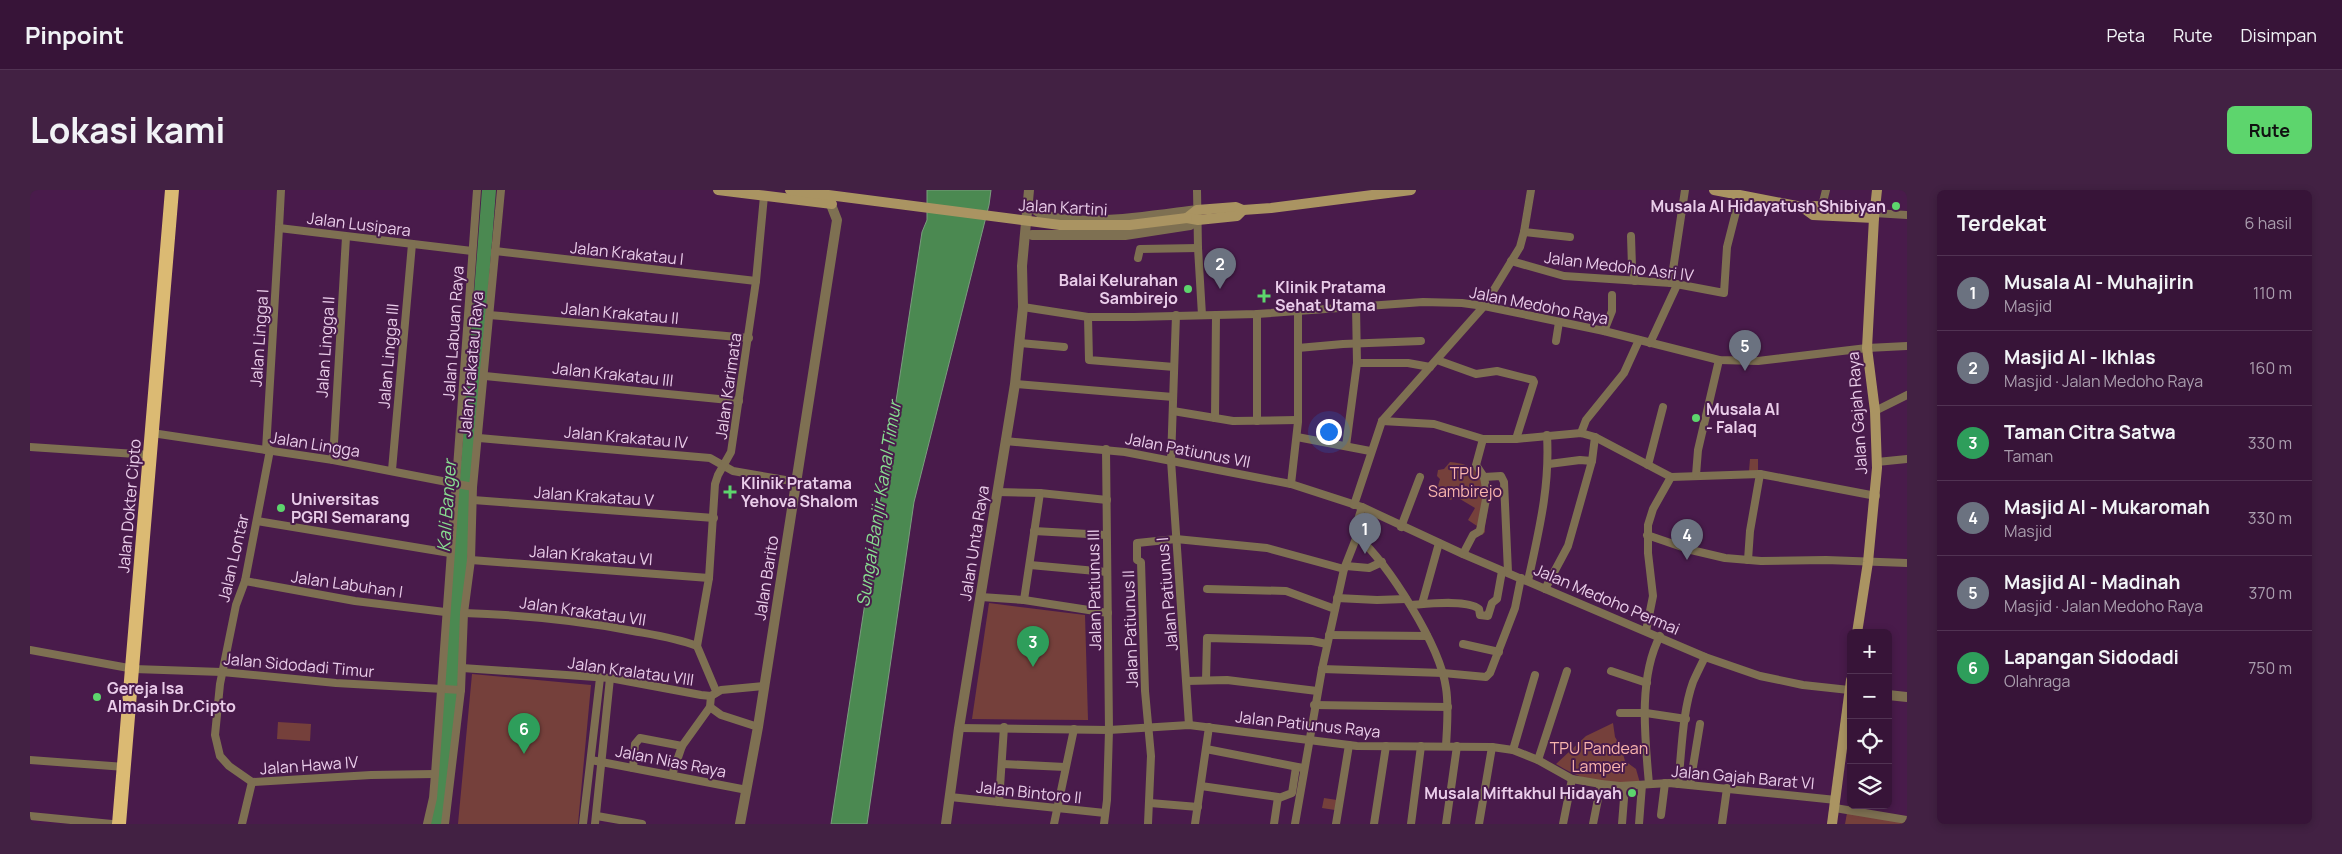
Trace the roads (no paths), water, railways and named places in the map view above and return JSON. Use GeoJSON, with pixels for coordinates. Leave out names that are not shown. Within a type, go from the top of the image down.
{"type":"FeatureCollection","features":[{"type":"Feature","properties":{"kind":"highway","name":"Jalan Dokter Cipto"},"geometry":{"type":"LineString","coordinates":[[119,824],[134,669],[172,190]]}},
{"type":"Feature","properties":{"kind":"main road"},"geometry":{"type":"LineString","coordinates":[[718,190],[832,204]]}},
{"type":"Feature","properties":{"kind":"main road","name":"Jalan Kartini"},"geometry":{"type":"LineString","coordinates":[[790,190],[1060,225],[1130,225],[1197,215],[1238,216],[1243,210],[1411,190]]}},
{"type":"Feature","properties":{"kind":"main road"},"geometry":{"type":"LineString","coordinates":[[1714,190],[1802,207],[1822,206],[1874,213]]}},
{"type":"Feature","properties":{"kind":"main road","name":"Jalan Gajah Raya"},"geometry":{"type":"LineString","coordinates":[[1858,629],[1876,496],[1875,411],[1867,348],[1874,213],[1877,190]]}},
{"type":"Feature","properties":{"kind":"main road"},"geometry":{"type":"LineString","coordinates":[[1802,207],[1813,215],[1874,213]]}},
{"type":"Feature","properties":{"kind":"main road"},"geometry":{"type":"LineString","coordinates":[[1832,824],[1847,712]]}},
{"type":"Feature","properties":{"kind":"street"},"geometry":{"type":"LineString","coordinates":[[279,228],[282,190]]}},
{"type":"Feature","properties":{"kind":"street","name":"Jalan Labuan Raya"},"geometry":{"type":"LineString","coordinates":[[426,824],[433,798],[442,688],[445,612],[457,485],[476,190]]}},
{"type":"Feature","properties":{"kind":"street","name":"Jalan Krakatau Raya"},"geometry":{"type":"LineString","coordinates":[[445,824],[462,668],[464,613],[471,560],[472,487],[479,438],[501,190]]}},
{"type":"Feature","properties":{"kind":"street","name":"Jalan Barito"},"geometry":{"type":"LineString","coordinates":[[740,824],[758,726],[837,220],[832,204],[823,190]]}},
{"type":"Feature","properties":{"kind":"street"},"geometry":{"type":"LineString","coordinates":[[1197,190],[1202,315]]}},
{"type":"Feature","properties":{"kind":"street"},"geometry":{"type":"LineString","coordinates":[[1201,786],[1279,798],[1292,793],[1308,740],[1337,598],[1345,568],[1357,536],[1358,506],[1370,451],[1382,421],[1484,306],[1520,247],[1531,190]]}},
{"type":"Feature","properties":{"kind":"street"},"geometry":{"type":"LineString","coordinates":[[1650,343],[1674,284],[1685,190]]}},
{"type":"Feature","properties":{"kind":"street"},"geometry":{"type":"LineString","coordinates":[[1822,206],[1826,190]]}},
{"type":"Feature","properties":{"kind":"street"},"geometry":{"type":"LineString","coordinates":[[1030,195],[1036,210],[1042,215],[1053,218],[1084,220],[1197,215]]}},
{"type":"Feature","properties":{"kind":"street"},"geometry":{"type":"LineString","coordinates":[[1028,238],[1030,195]]}},
{"type":"Feature","properties":{"kind":"street","name":"Jalan Karimata"},"geometry":{"type":"LineString","coordinates":[[697,646],[709,578],[715,484],[732,452],[749,338],[764,196]]}},
{"type":"Feature","properties":{"kind":"street","name":"Jalan Medoho Asri IV"},"geometry":{"type":"LineString","coordinates":[[1511,261],[1564,276],[1674,284],[1724,293],[1727,246],[1740,196]]}},
{"type":"Feature","properties":{"kind":"street"},"geometry":{"type":"LineString","coordinates":[[1028,238],[1036,210]]}},
{"type":"Feature","properties":{"kind":"street"},"geometry":{"type":"LineString","coordinates":[[1874,213],[1907,215]]}},
{"type":"Feature","properties":{"kind":"street"},"geometry":{"type":"LineString","coordinates":[[1028,238],[1125,235],[1190,225],[1197,215]]}},
{"type":"Feature","properties":{"kind":"street","name":"Jalan Lusipara"},"geometry":{"type":"LineString","coordinates":[[279,228],[472,252]]}},
{"type":"Feature","properties":{"kind":"street","name":"Jalan Lingga I"},"geometry":{"type":"LineString","coordinates":[[268,450],[279,228]]}},
{"type":"Feature","properties":{"kind":"street"},"geometry":{"type":"LineString","coordinates":[[1524,232],[1570,237]]}},
{"type":"Feature","properties":{"kind":"street"},"geometry":{"type":"LineString","coordinates":[[1631,236],[1632,267],[1635,281]]}},
{"type":"Feature","properties":{"kind":"street","name":"Jalan Lingga II"},"geometry":{"type":"LineString","coordinates":[[332,460],[346,237]]}},
{"type":"Feature","properties":{"kind":"street","name":"Jalan Unta Raya"},"geometry":{"type":"LineString","coordinates":[[946,824],[959,728],[1015,384],[1023,307],[1022,266],[1028,238]]}},
{"type":"Feature","properties":{"kind":"street","name":"Jalan Lingga III"},"geometry":{"type":"LineString","coordinates":[[392,470],[412,244]]}},
{"type":"Feature","properties":{"kind":"street"},"geometry":{"type":"LineString","coordinates":[[1138,258],[1140,249],[1198,248]]}},
{"type":"Feature","properties":{"kind":"street","name":"Jalan Krakatau I"},"geometry":{"type":"LineString","coordinates":[[495,251],[756,280]]}},
{"type":"Feature","properties":{"kind":"street"},"geometry":{"type":"LineString","coordinates":[[1604,331],[1612,311],[1612,295]]}},
{"type":"Feature","properties":{"kind":"street","name":"Jalan Medoho Raya"},"geometry":{"type":"LineString","coordinates":[[1023,307],[1088,317],[1257,314],[1423,302],[1484,306],[1604,331],[1719,360],[1758,361],[1867,348],[1907,346]]}},
{"type":"Feature","properties":{"kind":"street"},"geometry":{"type":"LineString","coordinates":[[1346,446],[1358,363],[1356,306]]}},
{"type":"Feature","properties":{"kind":"street"},"geometry":{"type":"LineString","coordinates":[[1291,484],[1297,436],[1298,311]]}},
{"type":"Feature","properties":{"kind":"street"},"geometry":{"type":"LineString","coordinates":[[1257,314],[1257,420]]}},
{"type":"Feature","properties":{"kind":"street","name":"Jalan Krakatau II"},"geometry":{"type":"LineString","coordinates":[[489,315],[749,338]]}},
{"type":"Feature","properties":{"kind":"street","name":"Jalan Patiunus I"},"geometry":{"type":"LineString","coordinates":[[1176,315],[1171,460],[1189,725]]}},
{"type":"Feature","properties":{"kind":"street"},"geometry":{"type":"LineString","coordinates":[[1215,418],[1216,315]]}},
{"type":"Feature","properties":{"kind":"street"},"geometry":{"type":"LineString","coordinates":[[1088,317],[1090,360],[1174,367]]}},
{"type":"Feature","properties":{"kind":"street"},"geometry":{"type":"LineString","coordinates":[[1556,342],[1559,322]]}},
{"type":"Feature","properties":{"kind":"street"},"geometry":{"type":"LineString","coordinates":[[1298,348],[1421,340]]}},
{"type":"Feature","properties":{"kind":"street"},"geometry":{"type":"LineString","coordinates":[[1580,433],[1586,420],[1624,373],[1639,340]]}},
{"type":"Feature","properties":{"kind":"street"},"geometry":{"type":"LineString","coordinates":[[1020,343],[1064,347]]}},
{"type":"Feature","properties":{"kind":"street"},"geometry":{"type":"LineString","coordinates":[[1437,360],[1476,374],[1497,371],[1533,380],[1534,382],[1516,438]]}},
{"type":"Feature","properties":{"kind":"street"},"geometry":{"type":"LineString","coordinates":[[1696,475],[1698,450],[1719,360]]}},
{"type":"Feature","properties":{"kind":"street"},"geometry":{"type":"LineString","coordinates":[[1358,363],[1408,363],[1430,367]]}},
{"type":"Feature","properties":{"kind":"street","name":"Jalan Krakatau III"},"geometry":{"type":"LineString","coordinates":[[485,376],[739,401]]}},
{"type":"Feature","properties":{"kind":"street"},"geometry":{"type":"LineString","coordinates":[[1015,384],[1173,397]]}},
{"type":"Feature","properties":{"kind":"street"},"geometry":{"type":"LineString","coordinates":[[1875,411],[1907,395]]}},
{"type":"Feature","properties":{"kind":"street"},"geometry":{"type":"LineString","coordinates":[[1648,465],[1663,407]]}},
{"type":"Feature","properties":{"kind":"street"},"geometry":{"type":"LineString","coordinates":[[1173,411],[1215,418],[1297,420]]}},
{"type":"Feature","properties":{"kind":"street"},"geometry":{"type":"LineString","coordinates":[[1382,421],[1434,424],[1483,439],[1580,433],[1595,437],[1671,477],[1760,474],[1876,496]]}},
{"type":"Feature","properties":{"kind":"street","name":"Jalan Lingga"},"geometry":{"type":"LineString","coordinates":[[152,434],[332,460],[392,470],[472,487]]}},
{"type":"Feature","properties":{"kind":"street"},"geometry":{"type":"LineString","coordinates":[[1322,669],[1443,673],[1486,677],[1490,673],[1515,608],[1542,520],[1548,464],[1547,435]]}},
{"type":"Feature","properties":{"kind":"street"},"geometry":{"type":"LineString","coordinates":[[1297,436],[1370,451]]}},
{"type":"Feature","properties":{"kind":"street"},"geometry":{"type":"LineString","coordinates":[[1545,588],[1568,546],[1592,461],[1595,437]]}},
{"type":"Feature","properties":{"kind":"street","name":"Jalan Krakatau IV"},"geometry":{"type":"LineString","coordinates":[[479,438],[710,458],[724,464],[733,471],[797,482]]}},
{"type":"Feature","properties":{"kind":"street"},"geometry":{"type":"LineString","coordinates":[[1463,554],[1474,535],[1480,529],[1487,494],[1484,477],[1476,465],[1483,439]]}},
{"type":"Feature","properties":{"kind":"street","name":"Jalan Patiunus VII"},"geometry":{"type":"LineString","coordinates":[[1005,441],[1106,450],[1171,460],[1291,484],[1358,506]]}},
{"type":"Feature","properties":{"kind":"street"},"geometry":{"type":"LineString","coordinates":[[30,447],[151,454]]}},
{"type":"Feature","properties":{"kind":"street","name":"Jalan Lontar"},"geometry":{"type":"LineString","coordinates":[[222,672],[236,604],[245,580],[257,521],[268,450]]}},
{"type":"Feature","properties":{"kind":"street","name":"Jalan Patiunus III"},"geometry":{"type":"LineString","coordinates":[[1106,450],[1109,730]]}},
{"type":"Feature","properties":{"kind":"street"},"geometry":{"type":"LineString","coordinates":[[1877,462],[1907,459]]}},
{"type":"Feature","properties":{"kind":"street"},"geometry":{"type":"LineString","coordinates":[[1548,464],[1580,460],[1592,461]]}},
{"type":"Feature","properties":{"kind":"street"},"geometry":{"type":"LineString","coordinates":[[1748,560],[1750,532],[1760,474]]}},
{"type":"Feature","properties":{"kind":"street"},"geometry":{"type":"LineString","coordinates":[[1337,598],[1422,604],[1442,602],[1474,606],[1479,609],[1480,615],[1488,616],[1492,603],[1497,599],[1505,572],[1504,482],[1501,476],[1484,477]]}},
{"type":"Feature","properties":{"kind":"street"},"geometry":{"type":"LineString","coordinates":[[1401,527],[1420,477]]}},
{"type":"Feature","properties":{"kind":"street"},"geometry":{"type":"LineString","coordinates":[[1646,631],[1653,596],[1648,535],[1653,510],[1671,477]]}},
{"type":"Feature","properties":{"kind":"street"},"geometry":{"type":"LineString","coordinates":[[997,492],[1040,493],[1107,500]]}},
{"type":"Feature","properties":{"kind":"street"},"geometry":{"type":"LineString","coordinates":[[1024,600],[1040,493]]}},
{"type":"Feature","properties":{"kind":"street","name":"Jalan Krakatau V"},"geometry":{"type":"LineString","coordinates":[[473,500],[714,518]]}},
{"type":"Feature","properties":{"kind":"street","name":"Jalan Medoho Permai"},"geometry":{"type":"LineString","coordinates":[[1358,506],[1463,554],[1660,636],[1705,657],[1760,676],[1804,685],[1847,687]]}},
{"type":"Feature","properties":{"kind":"street"},"geometry":{"type":"LineString","coordinates":[[257,521],[450,553]]}},
{"type":"Feature","properties":{"kind":"street"},"geometry":{"type":"LineString","coordinates":[[1034,531],[1106,535]]}},
{"type":"Feature","properties":{"kind":"street"},"geometry":{"type":"LineString","coordinates":[[1648,535],[1691,550],[1725,558],[1907,563]]}},
{"type":"Feature","properties":{"kind":"street"},"geometry":{"type":"LineString","coordinates":[[1357,536],[1382,562],[1408,602],[1427,636],[1443,673],[1448,707],[1446,746]]}},
{"type":"Feature","properties":{"kind":"street"},"geometry":{"type":"LineString","coordinates":[[1176,538],[1267,548],[1345,568],[1369,568],[1382,562]]}},
{"type":"Feature","properties":{"kind":"street","name":"Jalan Patiunus II"},"geometry":{"type":"LineString","coordinates":[[1147,727],[1141,562],[1137,560],[1136,544],[1139,541],[1176,538]]}},
{"type":"Feature","properties":{"kind":"street"},"geometry":{"type":"LineString","coordinates":[[1422,604],[1439,543]]}},
{"type":"Feature","properties":{"kind":"street","name":"Jalan Krakatau VI"},"geometry":{"type":"LineString","coordinates":[[471,560],[709,578]]}},
{"type":"Feature","properties":{"kind":"street"},"geometry":{"type":"LineString","coordinates":[[1030,565],[1107,572]]}},
{"type":"Feature","properties":{"kind":"street","name":"Jalan Labuhan I"},"geometry":{"type":"LineString","coordinates":[[245,580],[355,601],[445,612]]}},
{"type":"Feature","properties":{"kind":"street"},"geometry":{"type":"LineString","coordinates":[[1207,589],[1286,591],[1335,609]]}},
{"type":"Feature","properties":{"kind":"street"},"geometry":{"type":"LineString","coordinates":[[981,597],[1024,600],[1108,613]]}},
{"type":"Feature","properties":{"kind":"street","name":"Jalan Krakatau VII"},"geometry":{"type":"LineString","coordinates":[[464,613],[555,618],[593,623],[682,640],[697,646]]}},
{"type":"Feature","properties":{"kind":"street"},"geometry":{"type":"LineString","coordinates":[[1329,635],[1427,636]]}},
{"type":"Feature","properties":{"kind":"street"},"geometry":{"type":"LineString","coordinates":[[1640,824],[1645,784],[1647,667],[1660,636]]}},
{"type":"Feature","properties":{"kind":"street"},"geometry":{"type":"LineString","coordinates":[[1206,680],[1207,638],[1312,641],[1327,644]]}},
{"type":"Feature","properties":{"kind":"street"},"geometry":{"type":"LineString","coordinates":[[1463,644],[1499,652]]}},
{"type":"Feature","properties":{"kind":"street"},"geometry":{"type":"LineString","coordinates":[[672,775],[682,746],[710,707],[714,693],[697,646]]}},
{"type":"Feature","properties":{"kind":"street","name":"Jalan Sidodadi Timur"},"geometry":{"type":"LineString","coordinates":[[30,650],[134,669],[222,672],[336,684],[460,690]]}},
{"type":"Feature","properties":{"kind":"street"},"geometry":{"type":"LineString","coordinates":[[1678,784],[1686,718],[1693,682],[1705,657]]}},
{"type":"Feature","properties":{"kind":"street","name":"Jalan Kralatau VIII"},"geometry":{"type":"LineString","coordinates":[[462,668],[610,678],[714,693],[764,686]]}},
{"type":"Feature","properties":{"kind":"street"},"geometry":{"type":"LineString","coordinates":[[1538,760],[1567,671]]}},
{"type":"Feature","properties":{"kind":"street"},"geometry":{"type":"LineString","coordinates":[[1611,671],[1647,683]]}},
{"type":"Feature","properties":{"kind":"street","name":"Jalan Hawa IV"},"geometry":{"type":"LineString","coordinates":[[222,672],[216,718],[216,747],[228,766],[252,782],[371,775],[435,774]]}},
{"type":"Feature","properties":{"kind":"street"},"geometry":{"type":"LineString","coordinates":[[1509,749],[1535,675]]}},
{"type":"Feature","properties":{"kind":"street"},"geometry":{"type":"LineString","coordinates":[[583,824],[600,678]]}},
{"type":"Feature","properties":{"kind":"street"},"geometry":{"type":"LineString","coordinates":[[610,678],[596,820],[642,824]]}},
{"type":"Feature","properties":{"kind":"street"},"geometry":{"type":"LineString","coordinates":[[1187,681],[1248,682],[1317,691]]}},
{"type":"Feature","properties":{"kind":"street"},"geometry":{"type":"LineString","coordinates":[[1892,695],[1907,697]]}},
{"type":"Feature","properties":{"kind":"street"},"geometry":{"type":"LineString","coordinates":[[1314,705],[1448,707]]}},
{"type":"Feature","properties":{"kind":"street"},"geometry":{"type":"LineString","coordinates":[[710,707],[721,715],[758,726]]}},
{"type":"Feature","properties":{"kind":"street"},"geometry":{"type":"LineString","coordinates":[[1620,713],[1646,713],[1686,718]]}},
{"type":"Feature","properties":{"kind":"street"},"geometry":{"type":"LineString","coordinates":[[1690,785],[1700,724]]}},
{"type":"Feature","properties":{"kind":"street","name":"Jalan Patiunus Raya"},"geometry":{"type":"LineString","coordinates":[[959,728],[1004,727],[1109,730],[1189,725],[1349,745],[1457,746],[1509,749]]}},
{"type":"Feature","properties":{"kind":"street"},"geometry":{"type":"LineString","coordinates":[[1000,802],[1004,727]]}},
{"type":"Feature","properties":{"kind":"street"},"geometry":{"type":"LineString","coordinates":[[1147,727],[1151,756],[1148,824]]}},
{"type":"Feature","properties":{"kind":"street"},"geometry":{"type":"LineString","coordinates":[[1195,824],[1209,727]]}},
{"type":"Feature","properties":{"kind":"street"},"geometry":{"type":"LineString","coordinates":[[1054,824],[1074,729]]}},
{"type":"Feature","properties":{"kind":"street"},"geometry":{"type":"LineString","coordinates":[[1104,824],[1109,730]]}},
{"type":"Feature","properties":{"kind":"street"},"geometry":{"type":"LineString","coordinates":[[633,768],[636,744],[640,738],[682,746]]}},
{"type":"Feature","properties":{"kind":"street"},"geometry":{"type":"LineString","coordinates":[[1336,824],[1349,745]]}},
{"type":"Feature","properties":{"kind":"street"},"geometry":{"type":"LineString","coordinates":[[1374,824],[1386,746]]}},
{"type":"Feature","properties":{"kind":"street"},"geometry":{"type":"LineString","coordinates":[[1410,824],[1421,746]]}},
{"type":"Feature","properties":{"kind":"street"},"geometry":{"type":"LineString","coordinates":[[1446,824],[1457,746]]}},
{"type":"Feature","properties":{"kind":"street"},"geometry":{"type":"LineString","coordinates":[[1479,824],[1492,747]]}},
{"type":"Feature","properties":{"kind":"street"},"geometry":{"type":"LineString","coordinates":[[1206,749],[1300,767]]}},
{"type":"Feature","properties":{"kind":"street","name":"Jalan Gajah Barat VI"},"geometry":{"type":"LineString","coordinates":[[1509,749],[1538,760],[1572,778],[1601,784],[1625,786],[1665,783],[1727,788],[1836,804],[1907,820]]}},
{"type":"Feature","properties":{"kind":"street"},"geometry":{"type":"LineString","coordinates":[[30,760],[125,767]]}},
{"type":"Feature","properties":{"kind":"street","name":"Jalan Nias Raya"},"geometry":{"type":"LineString","coordinates":[[591,760],[747,790]]}},
{"type":"Feature","properties":{"kind":"street"},"geometry":{"type":"LineString","coordinates":[[1003,764],[1065,767]]}},
{"type":"Feature","properties":{"kind":"street"},"geometry":{"type":"LineString","coordinates":[[1295,824],[1300,767]]}},
{"type":"Feature","properties":{"kind":"street"},"geometry":{"type":"LineString","coordinates":[[1563,824],[1572,778]]}},
{"type":"Feature","properties":{"kind":"street"},"geometry":{"type":"LineString","coordinates":[[242,824],[252,782]]}},
{"type":"Feature","properties":{"kind":"street"},"geometry":{"type":"LineString","coordinates":[[1661,816],[1665,783]]}},
{"type":"Feature","properties":{"kind":"street"},"geometry":{"type":"LineString","coordinates":[[1593,824],[1601,784]]}},
{"type":"Feature","properties":{"kind":"street"},"geometry":{"type":"LineString","coordinates":[[1622,824],[1625,786]]}},
{"type":"Feature","properties":{"kind":"street"},"geometry":{"type":"LineString","coordinates":[[1722,824],[1727,788]]}},
{"type":"Feature","properties":{"kind":"street","name":"Jalan Bintoro II"},"geometry":{"type":"LineString","coordinates":[[950,798],[1105,813]]}},
{"type":"Feature","properties":{"kind":"street"},"geometry":{"type":"LineString","coordinates":[[1274,824],[1279,798]]}},
{"type":"Feature","properties":{"kind":"street"},"geometry":{"type":"LineString","coordinates":[[1150,803],[1198,807]]}},
{"type":"Feature","properties":{"kind":"street"},"geometry":{"type":"LineString","coordinates":[[30,816],[112,824]]}},
{"type":"Feature","properties":{"kind":"waterway","name":"Kali Banger"},"geometry":{"type":"LineString","coordinates":[[435,824],[442,798],[489,190]]}},
{"type":"Feature","properties":{"kind":"place","name":"Musala Al Hidayatush Shibiyan"},"geometry":{"type":"Point","coordinates":[1896,206]}},
{"type":"Feature","properties":{"kind":"place","name":"Balai Kelurahan Sambirejo"},"geometry":{"type":"Point","coordinates":[1188,289]}},
{"type":"Feature","properties":{"kind":"place","name":"Masjid Al - Ikhlas"},"geometry":{"type":"Point","coordinates":[1220,289]}},
{"type":"Feature","properties":{"kind":"place","name":"Klinik Pratama Sehat Utama"},"geometry":{"type":"Point","coordinates":[1264,296]}},
{"type":"Feature","properties":{"kind":"place","name":"Masjid Al - Madinah"},"geometry":{"type":"Point","coordinates":[1745,371]}},
{"type":"Feature","properties":{"kind":"place","name":"Musala Al - Falaq"},"geometry":{"type":"Point","coordinates":[1696,418]}},
{"type":"Feature","properties":{"kind":"place","name":"Klinik Pratama Yehova Shalom"},"geometry":{"type":"Point","coordinates":[730,492]}},
{"type":"Feature","properties":{"kind":"place","name":"Universitas PGRI Semarang"},"geometry":{"type":"Point","coordinates":[281,508]}},
{"type":"Feature","properties":{"kind":"place","name":"Musala Al - Muhajirin"},"geometry":{"type":"Point","coordinates":[1365,554]}},
{"type":"Feature","properties":{"kind":"place","name":"Masjid Al - Mukaromah"},"geometry":{"type":"Point","coordinates":[1687,560]}},
{"type":"Feature","properties":{"kind":"place","name":"Taman Citra Satwa"},"geometry":{"type":"Point","coordinates":[1033,667]}},
{"type":"Feature","properties":{"kind":"place","name":"Gereja Isa Almasih Dr.Cipto"},"geometry":{"type":"Point","coordinates":[97,697]}},
{"type":"Feature","properties":{"kind":"place","name":"Lapangan Sidodadi"},"geometry":{"type":"Point","coordinates":[524,754]}},
{"type":"Feature","properties":{"kind":"place","name":"Musala Miftakhul Hidayah"},"geometry":{"type":"Point","coordinates":[1632,793]}},
{"type":"Feature","properties":{"kind":"park label","name":"TPU Sambirejo"},"geometry":{"type":"Point","coordinates":[1465,482]}},
{"type":"Feature","properties":{"kind":"park label","name":"TPU Pandean Lamper"},"geometry":{"type":"Point","coordinates":[1599,757]}},
{"type":"Feature","properties":{"kind":"water label","name":"Sungai Banjir Kanal Timur"},"geometry":{"type":"Point","coordinates":[878,504]}}]}
